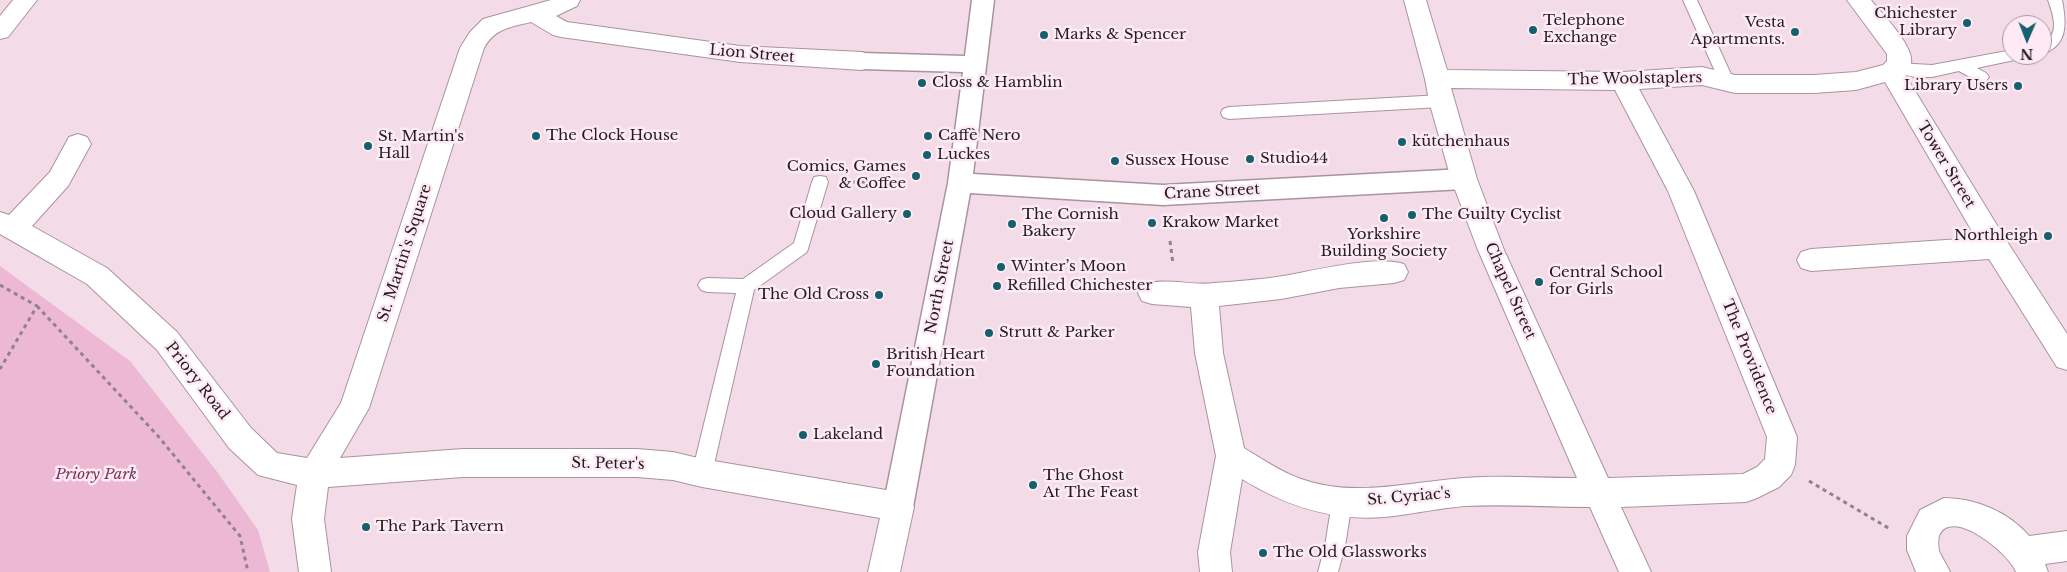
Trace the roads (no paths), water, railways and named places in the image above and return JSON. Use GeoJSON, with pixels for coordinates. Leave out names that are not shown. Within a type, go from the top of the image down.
{"type":"FeatureCollection","features":[{"type":"Feature","properties":{"kind":"street"},"geometry":{"type":"LineString","coordinates":[[0,31],[26,0]]}},
{"type":"Feature","properties":{"kind":"street","name":"St. Martin's Square"},"geometry":{"type":"LineString","coordinates":[[314,474],[354,408],[472,48],[482,32],[494,22],[535,14],[569,0]]}},
{"type":"Feature","properties":{"kind":"street","name":"North Street"},"geometry":{"type":"LineString","coordinates":[[884,572],[960,183],[983,0]]}},
{"type":"Feature","properties":{"kind":"street","name":"Chapel Street"},"geometry":{"type":"LineString","coordinates":[[1415,0],[1464,179],[1490,250],[1554,388],[1598,493],[1635,572]]}},
{"type":"Feature","properties":{"kind":"street","name":"Tower Street"},"geometry":{"type":"LineString","coordinates":[[1858,0],[1896,48],[1900,59],[1893,70],[1996,248],[2067,358]]}},
{"type":"Feature","properties":{"kind":"street","name":"Lion Street"},"geometry":{"type":"LineString","coordinates":[[535,14],[561,29],[740,54],[862,61],[975,64]]}},
{"type":"Feature","properties":{"kind":"street","name":"The Woolstaplers"},"geometry":{"type":"LineString","coordinates":[[1439,90],[1623,82],[1702,76],[1727,83],[1821,84],[1856,81],[1893,70]]}},
{"type":"Feature","properties":{"kind":"street","name":"The Providence"},"geometry":{"type":"LineString","coordinates":[[1598,493],[1746,488],[1768,477],[1780,464],[1782,437],[1681,191],[1623,82]]}},
{"type":"Feature","properties":{"kind":"street"},"geometry":{"type":"LineString","coordinates":[[6,226],[59,179],[78,144]]}},
{"type":"Feature","properties":{"kind":"street","name":"Crane Street"},"geometry":{"type":"LineString","coordinates":[[960,183],[1163,195],[1464,179]]}},
{"type":"Feature","properties":{"kind":"street","name":"Priory Road"},"geometry":{"type":"LineString","coordinates":[[6,226],[97,276],[167,341],[240,438],[269,465],[314,474]]}},
{"type":"Feature","properties":{"kind":"street"},"geometry":{"type":"LineString","coordinates":[[1811,260],[1996,248]]}},
{"type":"Feature","properties":{"kind":"street"},"geometry":{"type":"LineString","coordinates":[[1152,293],[1204,296],[1282,288],[1339,278],[1394,272]]}},
{"type":"Feature","properties":{"kind":"street"},"geometry":{"type":"LineString","coordinates":[[1204,296],[1209,353],[1231,456],[1214,552],[1216,572]]}},
{"type":"Feature","properties":{"kind":"street","name":"St. Cyriac's"},"geometry":{"type":"LineString","coordinates":[[1231,456],[1275,483],[1300,494],[1342,502],[1391,502],[1464,492],[1598,493]]}},
{"type":"Feature","properties":{"kind":"street","name":"St. Peter's"},"geometry":{"type":"LineString","coordinates":[[314,474],[463,463],[674,466],[702,473],[898,507]]}},
{"type":"Feature","properties":{"kind":"street"},"geometry":{"type":"LineString","coordinates":[[314,474],[308,520],[315,572]]}},
{"type":"Feature","properties":{"kind":"street"},"geometry":{"type":"LineString","coordinates":[[1928,560],[1925,526],[1934,518],[1948,512],[1977,517],[2001,530],[2028,562],[2067,546]]}},
{"type":"Feature","properties":{"kind":"lane"},"geometry":{"type":"LineString","coordinates":[[1690,0],[1727,83]]}},
{"type":"Feature","properties":{"kind":"lane"},"geometry":{"type":"LineString","coordinates":[[2052,45],[2061,34],[2061,17],[2055,0]]}},
{"type":"Feature","properties":{"kind":"lane"},"geometry":{"type":"LineString","coordinates":[[1893,70],[1923,71],[2002,57]]}},
{"type":"Feature","properties":{"kind":"lane"},"geometry":{"type":"LineString","coordinates":[[1960,65],[1981,77]]}},
{"type":"Feature","properties":{"kind":"lane"},"geometry":{"type":"LineString","coordinates":[[1228,113],[1439,90]]}},
{"type":"Feature","properties":{"kind":"lane"},"geometry":{"type":"LineString","coordinates":[[707,285],[746,286],[801,247],[820,182]]}},
{"type":"Feature","properties":{"kind":"lane"},"geometry":{"type":"LineString","coordinates":[[702,473],[746,286]]}},
{"type":"Feature","properties":{"kind":"lane"},"geometry":{"type":"LineString","coordinates":[[1328,572],[1335,546],[1342,502]]}},
{"type":"Feature","properties":{"kind":"place","name":"Chichester Library"},"geometry":{"type":"Point","coordinates":[1967,23]}},
{"type":"Feature","properties":{"kind":"place","name":"Telephone Exchange"},"geometry":{"type":"Point","coordinates":[1533,30]}},
{"type":"Feature","properties":{"kind":"place","name":"Vesta Apartments."},"geometry":{"type":"Point","coordinates":[1795,32]}},
{"type":"Feature","properties":{"kind":"place","name":"Marks & Spencer"},"geometry":{"type":"Point","coordinates":[1044,35]}},
{"type":"Feature","properties":{"kind":"place","name":"Closs & Hamblin"},"geometry":{"type":"Point","coordinates":[922,83]}},
{"type":"Feature","properties":{"kind":"place","name":"Library Users"},"geometry":{"type":"Point","coordinates":[2018,86]}},
{"type":"Feature","properties":{"kind":"place","name":"The Clock House"},"geometry":{"type":"Point","coordinates":[536,136]}},
{"type":"Feature","properties":{"kind":"place","name":"Caffè Nero"},"geometry":{"type":"Point","coordinates":[928,136]}},
{"type":"Feature","properties":{"kind":"place","name":"kütchenhaus"},"geometry":{"type":"Point","coordinates":[1402,142]}},
{"type":"Feature","properties":{"kind":"place","name":"St. Martin's Hall"},"geometry":{"type":"Point","coordinates":[368,146]}},
{"type":"Feature","properties":{"kind":"place","name":"Luckes"},"geometry":{"type":"Point","coordinates":[927,155]}},
{"type":"Feature","properties":{"kind":"place","name":"Studio44"},"geometry":{"type":"Point","coordinates":[1250,159]}},
{"type":"Feature","properties":{"kind":"place","name":"Sussex House"},"geometry":{"type":"Point","coordinates":[1115,161]}},
{"type":"Feature","properties":{"kind":"place","name":"Comics, Games & Coffee"},"geometry":{"type":"Point","coordinates":[916,176]}},
{"type":"Feature","properties":{"kind":"place","name":"Cloud Gallery"},"geometry":{"type":"Point","coordinates":[907,214]}},
{"type":"Feature","properties":{"kind":"place","name":"The Guilty Cyclist"},"geometry":{"type":"Point","coordinates":[1412,215]}},
{"type":"Feature","properties":{"kind":"place","name":"Yorkshire Building Society"},"geometry":{"type":"Point","coordinates":[1384,218]}},
{"type":"Feature","properties":{"kind":"place","name":"Krakow Market"},"geometry":{"type":"Point","coordinates":[1152,223]}},
{"type":"Feature","properties":{"kind":"place","name":"The Cornish Bakery"},"geometry":{"type":"Point","coordinates":[1012,224]}},
{"type":"Feature","properties":{"kind":"place","name":"Northleigh"},"geometry":{"type":"Point","coordinates":[2048,236]}},
{"type":"Feature","properties":{"kind":"place","name":"Winter’s Moon"},"geometry":{"type":"Point","coordinates":[1001,267]}},
{"type":"Feature","properties":{"kind":"place","name":"Central School for Girls"},"geometry":{"type":"Point","coordinates":[1539,282]}},
{"type":"Feature","properties":{"kind":"place","name":"Refilled Chichester"},"geometry":{"type":"Point","coordinates":[997,286]}},
{"type":"Feature","properties":{"kind":"place","name":"The Old Cross"},"geometry":{"type":"Point","coordinates":[879,295]}},
{"type":"Feature","properties":{"kind":"place","name":"Strutt & Parker"},"geometry":{"type":"Point","coordinates":[989,333]}},
{"type":"Feature","properties":{"kind":"place","name":"British Heart Foundation"},"geometry":{"type":"Point","coordinates":[876,364]}},
{"type":"Feature","properties":{"kind":"place","name":"Lakeland"},"geometry":{"type":"Point","coordinates":[803,435]}},
{"type":"Feature","properties":{"kind":"place","name":"The Ghost At The Feast"},"geometry":{"type":"Point","coordinates":[1033,485]}},
{"type":"Feature","properties":{"kind":"place","name":"The Park Tavern"},"geometry":{"type":"Point","coordinates":[366,527]}},
{"type":"Feature","properties":{"kind":"place","name":"The Old Glassworks"},"geometry":{"type":"Point","coordinates":[1263,553]}},
{"type":"Feature","properties":{"kind":"park label","name":"Priory Park"},"geometry":{"type":"Point","coordinates":[96,475]}}]}
